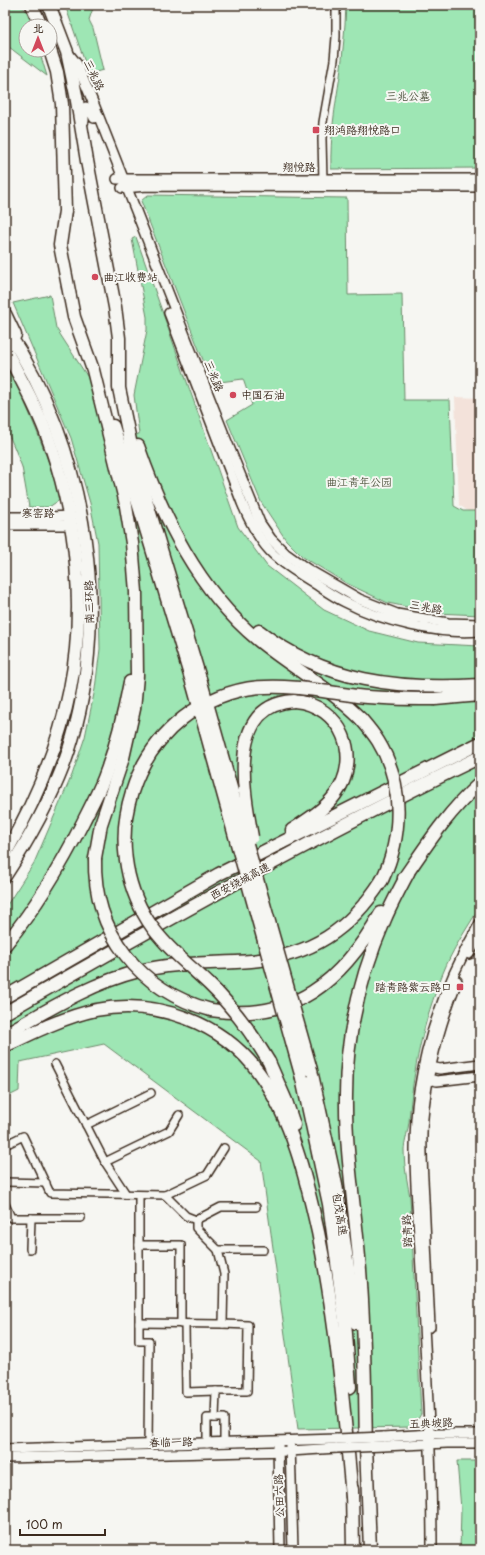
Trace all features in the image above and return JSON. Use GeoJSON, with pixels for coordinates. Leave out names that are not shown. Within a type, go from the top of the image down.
{"type":"FeatureCollection","features":[{"type":"Feature","properties":{"kind":"highway"},"geometry":{"type":"LineString","coordinates":[[32,5],[38,18]]}},
{"type":"Feature","properties":{"kind":"highway"},"geometry":{"type":"LineString","coordinates":[[49,5],[67,52],[82,130],[117,321],[121,398],[134,460],[306,1074],[330,1204],[345,1321],[352,1420],[353,1550]]}},
{"type":"Feature","properties":{"kind":"highway"},"geometry":{"type":"LineString","coordinates":[[53,58],[57,72],[62,104],[65,212],[60,239],[74,317],[120,445],[260,886]]}},
{"type":"Feature","properties":{"kind":"highway"},"geometry":{"type":"LineString","coordinates":[[5,314],[19,348]]}},
{"type":"Feature","properties":{"kind":"highway","name":"南三环路"},"geometry":{"type":"LineString","coordinates":[[5,328],[19,348],[48,405],[62,440],[82,519],[86,546],[90,619],[87,659],[80,701],[71,741],[64,763],[39,818],[5,876]]}},
{"type":"Feature","properties":{"kind":"highway","name":"南三环路"},"geometry":{"type":"LineString","coordinates":[[5,350],[45,429],[66,496],[71,521],[77,608],[76,644],[70,688],[62,722],[54,747],[20,827],[5,854]]}},
{"type":"Feature","properties":{"kind":"highway"},"geometry":{"type":"LineString","coordinates":[[95,378],[125,500],[130,528],[136,592],[137,676],[134,709],[123,758],[101,824],[95,858],[96,883],[102,912],[113,935],[127,957],[143,974],[168,993],[183,1001],[211,1010],[236,1013],[269,1010],[301,999],[320,988],[339,971],[360,946],[429,840],[444,820],[480,783]]}},
{"type":"Feature","properties":{"kind":"highway"},"geometry":{"type":"LineString","coordinates":[[5,1034],[79,994],[106,982],[138,971],[189,963],[263,960],[293,954],[307,948],[330,936],[351,920],[368,901],[382,880],[390,861],[395,841],[398,820],[397,795],[391,769],[383,749],[374,734],[361,719],[338,698],[292,666],[248,631],[211,589],[186,552],[164,514],[152,486],[121,398]]}},
{"type":"Feature","properties":{"kind":"highway"},"geometry":{"type":"LineString","coordinates":[[186,552],[225,599],[243,618],[282,647],[314,663],[350,676],[383,682],[420,686],[480,685]]}},
{"type":"Feature","properties":{"kind":"highway"},"geometry":{"type":"LineString","coordinates":[[5,944],[33,908],[56,873],[96,798],[104,778],[125,706],[131,674],[136,627]]}},
{"type":"Feature","properties":{"kind":"highway"},"geometry":{"type":"LineString","coordinates":[[352,1497],[333,1311],[294,1125],[286,1101],[269,1062],[254,1037],[233,1009],[210,985],[169,947],[144,914],[136,898],[128,872],[124,844],[128,805],[139,774],[152,750],[179,721],[212,700],[240,690],[261,686],[284,686],[391,699],[435,699],[480,695]]}},
{"type":"Feature","properties":{"kind":"highway"},"geometry":{"type":"LineString","coordinates":[[233,867],[287,834],[320,811],[335,795],[343,780],[346,765],[346,750],[343,734],[338,725],[332,717],[320,708],[310,704],[294,701],[275,705],[263,713],[253,724],[245,748],[244,785],[260,886]]}},
{"type":"Feature","properties":{"kind":"highway","name":"西安绕城高速"},"geometry":{"type":"LineString","coordinates":[[5,997],[233,867],[480,743]]}},
{"type":"Feature","properties":{"kind":"highway","name":"西安绕城高速"},"geometry":{"type":"LineString","coordinates":[[5,1013],[226,889],[371,812],[480,757]]}},
{"type":"Feature","properties":{"kind":"highway"},"geometry":{"type":"LineString","coordinates":[[366,1452],[363,1300],[348,1154],[346,1094],[347,1072],[354,1021],[364,976],[385,918],[408,873]]}},
{"type":"Feature","properties":{"kind":"highway","name":"包茂高速"},"geometry":{"type":"LineString","coordinates":[[260,886],[306,1074],[336,1184],[354,1303],[364,1404],[370,1550]]}},
{"type":"Feature","properties":{"kind":"highway"},"geometry":{"type":"LineString","coordinates":[[5,1046],[72,1017],[110,1008],[154,1009],[194,1021],[214,1031],[234,1046],[246,1057],[259,1073],[284,1117],[309,1191]]}},
{"type":"Feature","properties":{"kind":"street"},"geometry":{"type":"LineString","coordinates":[[323,183],[323,122],[334,60],[336,5]]}},
{"type":"Feature","properties":{"kind":"street","name":"三兆路"},"geometry":{"type":"LineString","coordinates":[[67,52],[77,64],[95,107],[242,504],[256,532],[270,550],[283,562],[345,602],[371,613],[410,625],[452,631],[480,632]]}},
{"type":"Feature","properties":{"kind":"street","name":"三兆路"},"geometry":{"type":"LineString","coordinates":[[82,130],[84,109],[88,107],[122,183],[260,523],[271,539],[286,554],[307,569],[359,599],[397,614],[448,623],[480,624]]}},
{"type":"Feature","properties":{"kind":"street","name":"翔悦路"},"geometry":{"type":"LineString","coordinates":[[323,183],[480,179]]}},
{"type":"Feature","properties":{"kind":"street","name":"翔悦路"},"geometry":{"type":"LineString","coordinates":[[122,183],[323,183],[480,187]]}},
{"type":"Feature","properties":{"kind":"street","name":"寒窑路"},"geometry":{"type":"LineString","coordinates":[[5,517],[49,517],[71,521]]}},
{"type":"Feature","properties":{"kind":"street","name":"寒窑路"},"geometry":{"type":"LineString","coordinates":[[5,525],[71,521]]}},
{"type":"Feature","properties":{"kind":"street","name":"踏青路"},"geometry":{"type":"LineString","coordinates":[[428,1066],[434,1023],[457,966],[480,923]]}},
{"type":"Feature","properties":{"kind":"street","name":"踏青路"},"geometry":{"type":"LineString","coordinates":[[438,1550],[438,1516],[432,1439],[416,1162],[417,1113],[428,1066],[445,1010],[458,978],[480,936]]}},
{"type":"Feature","properties":{"kind":"street"},"geometry":{"type":"LineString","coordinates":[[55,1064],[104,1162],[126,1194]]}},
{"type":"Feature","properties":{"kind":"street"},"geometry":{"type":"LineString","coordinates":[[428,1066],[440,1069],[480,1064]]}},
{"type":"Feature","properties":{"kind":"street"},"geometry":{"type":"LineString","coordinates":[[425,1079],[437,1081],[480,1076]]}},
{"type":"Feature","properties":{"kind":"street"},"geometry":{"type":"LineString","coordinates":[[86,1125],[151,1093]]}},
{"type":"Feature","properties":{"kind":"street"},"geometry":{"type":"LineString","coordinates":[[104,1162],[169,1131],[179,1115]]}},
{"type":"Feature","properties":{"kind":"street"},"geometry":{"type":"LineString","coordinates":[[5,1145],[23,1136],[50,1193],[165,1195],[207,1174],[224,1148]]}},
{"type":"Feature","properties":{"kind":"street"},"geometry":{"type":"LineString","coordinates":[[5,1182],[46,1183]]}},
{"type":"Feature","properties":{"kind":"street"},"geometry":{"type":"LineString","coordinates":[[139,1194],[139,1341],[149,1341],[148,1445]]}},
{"type":"Feature","properties":{"kind":"street"},"geometry":{"type":"LineString","coordinates":[[165,1195],[186,1216],[196,1220]]}},
{"type":"Feature","properties":{"kind":"street"},"geometry":{"type":"LineString","coordinates":[[5,1204],[11,1218],[81,1218]]}},
{"type":"Feature","properties":{"kind":"street"},"geometry":{"type":"LineString","coordinates":[[196,1220],[220,1207],[256,1207]]}},
{"type":"Feature","properties":{"kind":"street"},"geometry":{"type":"LineString","coordinates":[[30,1250],[31,1218]]}},
{"type":"Feature","properties":{"kind":"street"},"geometry":{"type":"LineString","coordinates":[[196,1220],[196,1228],[218,1250],[224,1274],[223,1324]]}},
{"type":"Feature","properties":{"kind":"street"},"geometry":{"type":"LineString","coordinates":[[139,1245],[182,1245],[183,1324],[186,1392],[247,1391],[248,1325],[223,1324],[183,1324],[139,1324]]}},
{"type":"Feature","properties":{"kind":"street"},"geometry":{"type":"LineString","coordinates":[[218,1250],[263,1250]]}},
{"type":"Feature","properties":{"kind":"street"},"geometry":{"type":"LineString","coordinates":[[215,1418],[216,1391]]}},
{"type":"Feature","properties":{"kind":"street"},"geometry":{"type":"LineString","coordinates":[[207,1444],[207,1418],[224,1418],[224,1443]]}},
{"type":"Feature","properties":{"kind":"street","name":"五典坡路"},"geometry":{"type":"LineString","coordinates":[[337,1444],[432,1439],[480,1434]]}},
{"type":"Feature","properties":{"kind":"street","name":"踏青路"},"geometry":{"type":"LineString","coordinates":[[432,1439],[432,1550]]}},
{"type":"Feature","properties":{"kind":"street","name":"五典坡路"},"geometry":{"type":"LineString","coordinates":[[432,1439],[480,1443]]}},
{"type":"Feature","properties":{"kind":"street","name":"春临一路"},"geometry":{"type":"LineString","coordinates":[[5,1449],[224,1443],[278,1447]]}},
{"type":"Feature","properties":{"kind":"street","name":"春临一路"},"geometry":{"type":"LineString","coordinates":[[5,1458],[337,1444]]}},
{"type":"Feature","properties":{"kind":"street","name":"公田六路"},"geometry":{"type":"LineString","coordinates":[[290,1446],[293,1550]]}},
{"type":"Feature","properties":{"kind":"street","name":"公田六路"},"geometry":{"type":"LineString","coordinates":[[278,1447],[280,1550]]}},
{"type":"Feature","properties":{"kind":"shaded area"},"geometry":{"type":"Polygon","coordinates":[[[455,397],[480,398],[480,511],[468,511],[459,505],[455,397]]]}},
{"type":"Feature","properties":{"kind":"green space"},"geometry":{"type":"Polygon","coordinates":[[[5,5],[24,8],[29,18],[18,18],[18,54],[5,44],[5,5]]]}},
{"type":"Feature","properties":{"kind":"green space"},"geometry":{"type":"Polygon","coordinates":[[[65,5],[94,5],[89,20],[93,28],[103,70],[89,74],[65,5]]]}},
{"type":"Feature","properties":{"kind":"green space","name":"三兆公墓"},"geometry":{"type":"Polygon","coordinates":[[[346,5],[480,5],[480,168],[331,169],[332,134],[342,59],[346,5]]]}},
{"type":"Feature","properties":{"kind":"green space"},"geometry":{"type":"Polygon","coordinates":[[[23,58],[41,58],[47,76],[23,58]]]}},
{"type":"Feature","properties":{"kind":"green space","name":"曲江青年公园"},"geometry":{"type":"Polygon","coordinates":[[[148,195],[347,198],[348,295],[402,294],[404,400],[450,400],[454,506],[463,511],[480,511],[480,615],[436,613],[388,603],[346,583],[303,557],[286,540],[261,502],[227,420],[252,405],[243,379],[212,383],[141,201],[148,195]]]}},
{"type":"Feature","properties":{"kind":"green space"},"geometry":{"type":"Polygon","coordinates":[[[136,237],[238,527],[267,566],[324,610],[369,631],[418,643],[480,646],[480,907],[451,956],[436,991],[430,1010],[416,1064],[409,1125],[404,1149],[405,1167],[410,1197],[421,1414],[413,1427],[298,1429],[261,1161],[104,1044],[20,1062],[19,1091],[5,1098],[5,908],[34,863],[72,775],[85,737],[95,689],[100,649],[98,543],[90,503],[71,438],[13,303],[50,295],[56,328],[95,391],[106,440],[139,434],[134,395],[147,330],[147,317],[132,239],[136,237]]]}},
{"type":"Feature","properties":{"kind":"green space"},"geometry":{"type":"Polygon","coordinates":[[[5,364],[22,396],[61,499],[49,507],[29,507],[22,467],[5,426],[5,364]]]}},
{"type":"Feature","properties":{"kind":"green space"},"geometry":{"type":"Polygon","coordinates":[[[457,1461],[480,1461],[480,1550],[460,1550],[461,1509],[457,1461]]]}},
{"type":"Feature","properties":{"kind":"place","name":"翔鸿路翔悦路口"},"geometry":{"type":"Point","coordinates":[316,130]}},
{"type":"Feature","properties":{"kind":"place","name":"曲江收费站"},"geometry":{"type":"Point","coordinates":[95,277]}},
{"type":"Feature","properties":{"kind":"place","name":"中国石油"},"geometry":{"type":"Point","coordinates":[233,395]}},
{"type":"Feature","properties":{"kind":"place","name":"踏青路紫云路口"},"geometry":{"type":"Point","coordinates":[460,987]}}]}
